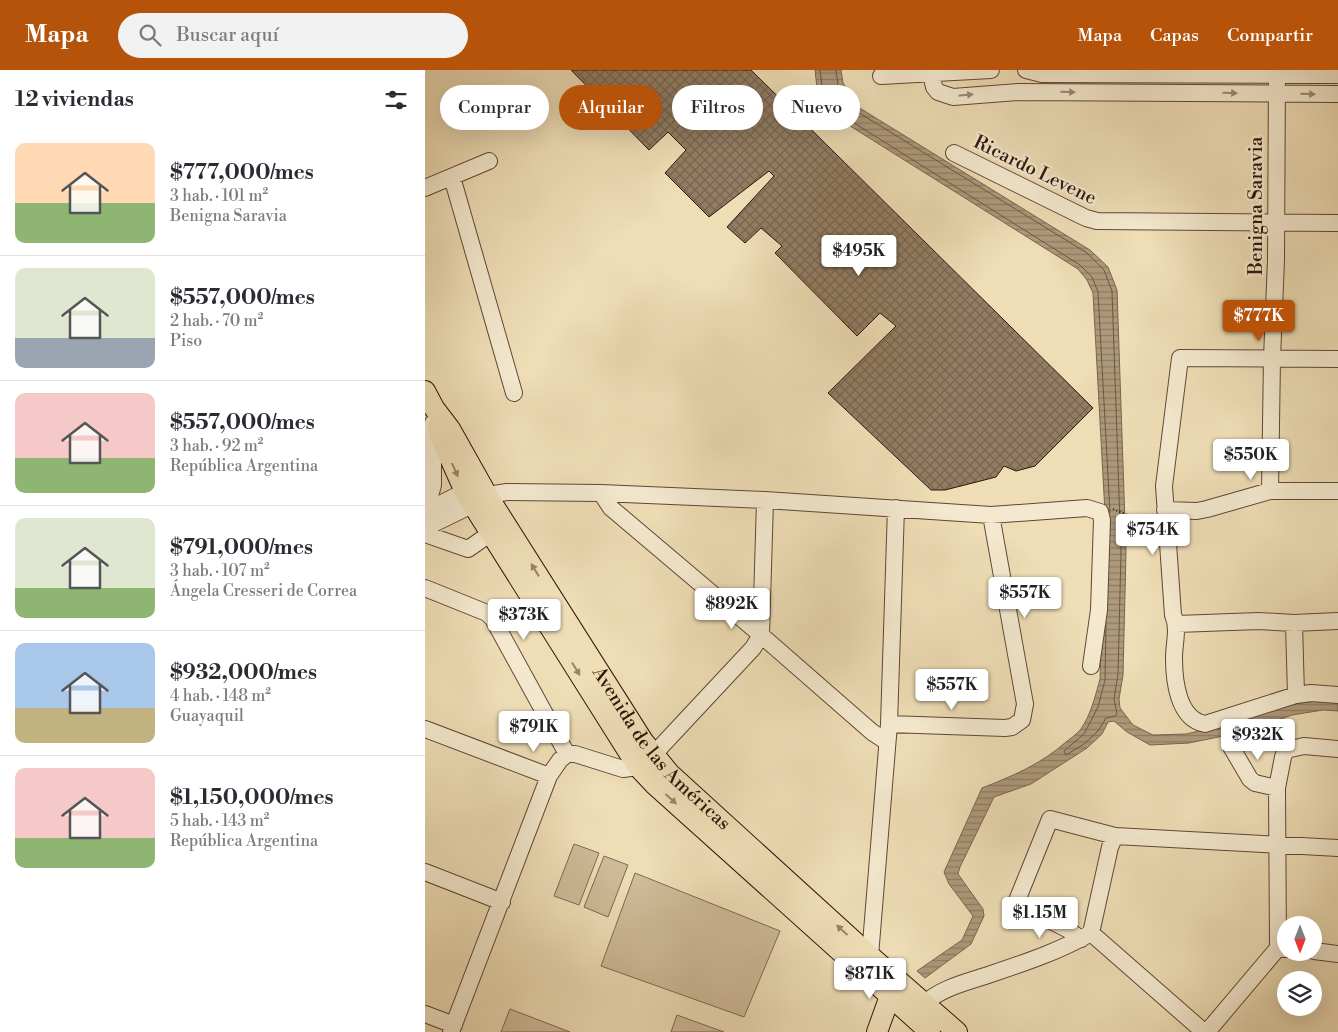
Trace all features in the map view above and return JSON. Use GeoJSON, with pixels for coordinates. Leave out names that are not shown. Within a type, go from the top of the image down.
{"type":"FeatureCollection","features":[{"type":"Feature","properties":{"kind":"main road","name":"Avenida de las Américas"},"geometry":{"type":"LineString","coordinates":[[429,400],[450,429],[491,533],[638,767],[662,791],[893,988]]}},
{"type":"Feature","properties":{"kind":"main road","name":"Avenida de las Américas"},"geometry":{"type":"LineString","coordinates":[[476,498],[643,741],[671,774],[870,956],[919,1022],[957,1032]]}},
{"type":"Feature","properties":{"kind":"main road"},"geometry":{"type":"LineString","coordinates":[[877,1032],[893,988]]}},
{"type":"Feature","properties":{"kind":"street"},"geometry":{"type":"LineString","coordinates":[[881,76],[991,70]]}},
{"type":"Feature","properties":{"kind":"street"},"geometry":{"type":"LineString","coordinates":[[1025,70],[1042,74],[1277,73],[1338,75]]}},
{"type":"Feature","properties":{"kind":"street","name":"Benigna Saravia"},"geometry":{"type":"LineString","coordinates":[[1270,492],[1276,260],[1277,73]]}},
{"type":"Feature","properties":{"kind":"street"},"geometry":{"type":"LineString","coordinates":[[931,74],[934,87],[938,92],[953,96],[1019,92],[1338,94]]}},
{"type":"Feature","properties":{"kind":"street","name":"Ricardo Levene"},"geometry":{"type":"LineString","coordinates":[[954,153],[1086,218],[1097,221],[1111,223],[1338,224]]}},
{"type":"Feature","properties":{"kind":"street"},"geometry":{"type":"LineString","coordinates":[[425,188],[489,161]]}},
{"type":"Feature","properties":{"kind":"street"},"geometry":{"type":"LineString","coordinates":[[452,177],[514,393]]}},
{"type":"Feature","properties":{"kind":"street"},"geometry":{"type":"LineString","coordinates":[[1338,359],[1180,358],[1164,486],[1173,615],[1177,624],[1174,655],[1176,683],[1183,706],[1194,722],[1213,723],[1296,695],[1311,693],[1338,694]]}},
{"type":"Feature","properties":{"kind":"street"},"geometry":{"type":"LineString","coordinates":[[425,514],[429,483],[429,400]]}},
{"type":"Feature","properties":{"kind":"street"},"geometry":{"type":"LineString","coordinates":[[1165,510],[1197,511],[1270,492],[1338,491]]}},
{"type":"Feature","properties":{"kind":"street"},"geometry":{"type":"LineString","coordinates":[[425,514],[446,500],[476,498],[507,492],[601,493],[765,500],[991,515],[1087,508],[1100,512],[1102,520],[1099,610],[1091,666]]}},
{"type":"Feature","properties":{"kind":"street"},"geometry":{"type":"LineString","coordinates":[[601,493],[611,508],[761,634],[872,732],[887,742]]}},
{"type":"Feature","properties":{"kind":"street"},"geometry":{"type":"LineString","coordinates":[[425,528],[476,498]]}},
{"type":"Feature","properties":{"kind":"street"},"geometry":{"type":"LineString","coordinates":[[425,1014],[452,1028],[549,776],[560,760],[567,754],[575,754],[623,769],[638,767],[654,754],[753,648],[761,634],[765,500]]}},
{"type":"Feature","properties":{"kind":"street"},"geometry":{"type":"LineString","coordinates":[[870,956],[889,724],[896,508]]}},
{"type":"Feature","properties":{"kind":"street"},"geometry":{"type":"LineString","coordinates":[[889,724],[1005,728],[1013,727],[1022,720],[1025,704],[991,515]]}},
{"type":"Feature","properties":{"kind":"street"},"geometry":{"type":"LineString","coordinates":[[425,534],[468,549],[491,533]]}},
{"type":"Feature","properties":{"kind":"street"},"geometry":{"type":"LineString","coordinates":[[425,588],[487,613],[493,619],[567,754]]}},
{"type":"Feature","properties":{"kind":"street"},"geometry":{"type":"LineString","coordinates":[[1177,624],[1338,621]]}},
{"type":"Feature","properties":{"kind":"street"},"geometry":{"type":"LineString","coordinates":[[1294,623],[1296,695]]}},
{"type":"Feature","properties":{"kind":"street"},"geometry":{"type":"LineString","coordinates":[[425,729],[549,776]]}},
{"type":"Feature","properties":{"kind":"street"},"geometry":{"type":"LineString","coordinates":[[1231,745],[1250,779],[1255,783],[1277,788]]}},
{"type":"Feature","properties":{"kind":"street"},"geometry":{"type":"LineString","coordinates":[[1281,916],[1277,788],[1283,757],[1286,750],[1304,746],[1338,749]]}},
{"type":"Feature","properties":{"kind":"street"},"geometry":{"type":"LineString","coordinates":[[1277,954],[1206,1032],[1086,936],[1067,929],[1016,903],[1050,819],[1115,836],[1338,848]]}},
{"type":"Feature","properties":{"kind":"street"},"geometry":{"type":"LineString","coordinates":[[1086,936],[1110,847],[1115,836]]}},
{"type":"Feature","properties":{"kind":"street"},"geometry":{"type":"LineString","coordinates":[[425,872],[502,902]]}},
{"type":"Feature","properties":{"kind":"street"},"geometry":{"type":"LineString","coordinates":[[919,1022],[942,991],[1017,965],[1086,936]]}},
{"type":"Feature","properties":{"kind":"street"},"geometry":{"type":"LineString","coordinates":[[1323,952],[1338,954]]}},
{"type":"Feature","properties":{"kind":"path"},"geometry":{"type":"LineString","coordinates":[[1108,507],[1138,521]]}},
{"type":"Feature","properties":{"kind":"shaded area"},"geometry":{"type":"Polygon","coordinates":[[[574,844],[599,853],[579,905],[554,896],[574,844]]]}},
{"type":"Feature","properties":{"kind":"shaded area"},"geometry":{"type":"Polygon","coordinates":[[[604,856],[628,865],[608,917],[584,907],[604,856]]]}},
{"type":"Feature","properties":{"kind":"shaded area"},"geometry":{"type":"Polygon","coordinates":[[[635,873],[780,931],[744,1017],[601,966],[635,873]]]}},
{"type":"Feature","properties":{"kind":"shaded area"},"geometry":{"type":"Polygon","coordinates":[[[510,1009],[570,1032],[501,1032],[510,1009]]]}},
{"type":"Feature","properties":{"kind":"shaded area"},"geometry":{"type":"Polygon","coordinates":[[[677,1015],[724,1032],[671,1032],[677,1015]]]}},
{"type":"Feature","properties":{"kind":"water"},"geometry":{"type":"Polygon","coordinates":[[[815,70],[841,70],[844,85],[817,85],[815,70]]]}},
{"type":"Feature","properties":{"kind":"water"},"geometry":{"type":"Polygon","coordinates":[[[860,108],[1090,250],[1108,267],[1117,290],[1126,552],[1123,675],[1119,699],[1120,708],[1133,725],[1153,735],[1186,734],[1238,722],[1287,705],[1323,700],[1338,701],[1338,711],[1323,710],[1292,715],[1243,732],[1189,743],[1150,745],[1127,732],[1114,721],[1108,722],[1102,734],[1087,748],[1031,784],[994,797],[958,874],[983,909],[984,916],[971,944],[925,978],[917,971],[962,940],[973,916],[949,884],[944,872],[982,788],[1037,763],[1078,733],[1090,711],[1100,679],[1105,513],[1093,293],[1087,280],[1078,269],[856,130],[860,130],[860,108]]]}},
{"type":"Feature","properties":{"kind":"building"},"geometry":{"type":"Polygon","coordinates":[[[571,70],[751,70],[773,92],[773,130],[812,130],[1093,408],[1035,466],[1016,471],[1004,466],[996,477],[945,490],[931,490],[828,393],[896,326],[880,313],[857,336],[775,253],[782,246],[761,228],[745,243],[727,227],[774,176],[769,171],[709,217],[665,173],[686,150],[668,132],[649,150],[630,130],[662,130],[662,85],[586,85],[571,70]]]}}]}
